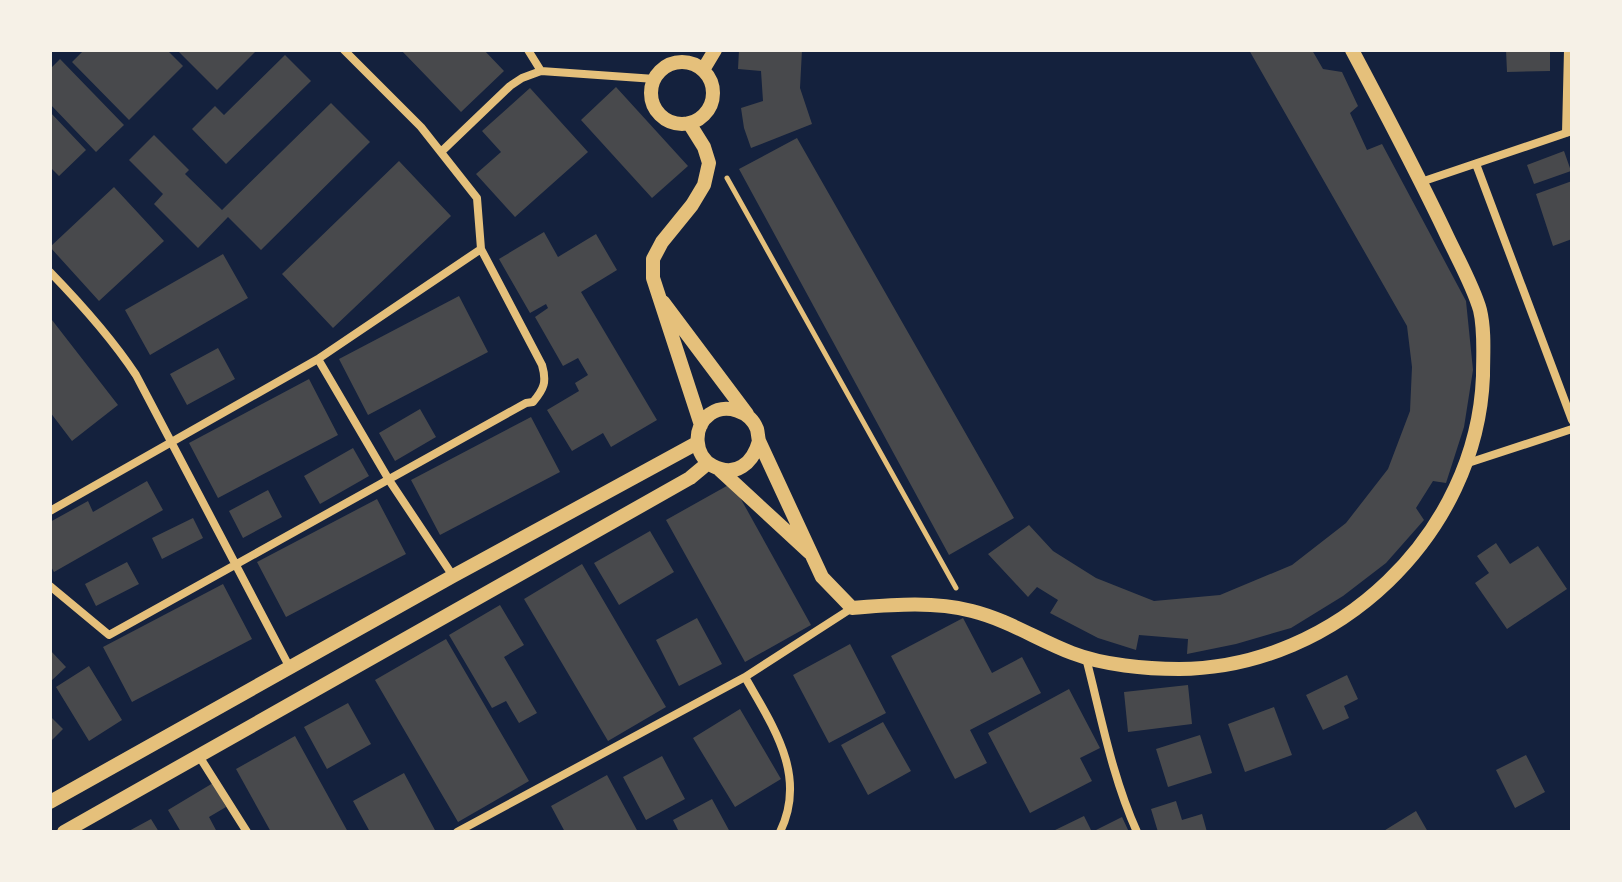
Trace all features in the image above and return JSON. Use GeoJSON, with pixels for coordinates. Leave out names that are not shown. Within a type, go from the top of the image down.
{"type":"FeatureCollection","features":[{"type":"Feature","properties":{"kind":"street"},"geometry":{"type":"LineString","coordinates":[[50,586],[109,635],[526,403],[533,402],[542,391],[546,377],[542,365],[481,249],[477,198],[421,127],[344,50]]}},
{"type":"Feature","properties":{"kind":"street"},"geometry":{"type":"LineString","coordinates":[[528,50],[541,71]]}},
{"type":"Feature","properties":{"kind":"street"},"geometry":{"type":"LineString","coordinates":[[703,70],[715,50]]}},
{"type":"Feature","properties":{"kind":"street"},"geometry":{"type":"LineString","coordinates":[[457,832],[745,677],[852,608],[928,605],[968,610],[998,619],[1074,654],[1148,668],[1181,669],[1219,666],[1287,647],[1319,632],[1364,604],[1414,554],[1450,499],[1465,464],[1478,418],[1484,348],[1480,309],[1421,182],[1352,50]]}},
{"type":"Feature","properties":{"kind":"street"},"geometry":{"type":"LineString","coordinates":[[1421,182],[1569,132],[1568,50]]}},
{"type":"Feature","properties":{"kind":"street"},"geometry":{"type":"LineString","coordinates":[[675,56],[703,70],[711,81],[713,94],[710,107],[701,117],[689,123],[675,123],[663,117],[654,107],[651,93],[655,79],[663,69],[675,56]]}},
{"type":"Feature","properties":{"kind":"street"},"geometry":{"type":"LineString","coordinates":[[441,152],[510,86],[541,71],[655,79]]}},
{"type":"Feature","properties":{"kind":"street"},"geometry":{"type":"LineString","coordinates":[[689,123],[704,147],[709,163],[704,185],[662,242],[653,259],[653,278],[701,425]]}},
{"type":"Feature","properties":{"kind":"street"},"geometry":{"type":"LineString","coordinates":[[1476,164],[1572,420]]}},
{"type":"Feature","properties":{"kind":"street"},"geometry":{"type":"LineString","coordinates":[[50,511],[318,359],[481,249]]}},
{"type":"Feature","properties":{"kind":"street"},"geometry":{"type":"LineString","coordinates":[[50,272],[88,311],[136,375],[290,668]]}},
{"type":"Feature","properties":{"kind":"street"},"geometry":{"type":"LineString","coordinates":[[656,292],[757,428],[759,441],[822,577],[852,608]]}},
{"type":"Feature","properties":{"kind":"street"},"geometry":{"type":"LineString","coordinates":[[318,359],[389,480],[453,576]]}},
{"type":"Feature","properties":{"kind":"street"},"geometry":{"type":"LineString","coordinates":[[749,417],[737,410],[723,409],[710,414],[701,425],[697,443],[700,454],[815,558]]}},
{"type":"Feature","properties":{"kind":"street"},"geometry":{"type":"LineString","coordinates":[[1465,464],[1572,429]]}},
{"type":"Feature","properties":{"kind":"street"},"geometry":{"type":"LineString","coordinates":[[64,832],[690,478],[714,466],[733,470],[746,465],[755,455],[759,441]]}},
{"type":"Feature","properties":{"kind":"street"},"geometry":{"type":"LineString","coordinates":[[50,802],[697,443]]}},
{"type":"Feature","properties":{"kind":"street"},"geometry":{"type":"LineString","coordinates":[[1086,657],[1110,753],[1137,832]]}},
{"type":"Feature","properties":{"kind":"street"},"geometry":{"type":"LineString","coordinates":[[745,677],[787,758],[789,805],[780,832]]}},
{"type":"Feature","properties":{"kind":"street"},"geometry":{"type":"LineString","coordinates":[[199,756],[247,832]]}},
{"type":"Feature","properties":{"kind":"path"},"geometry":{"type":"LineString","coordinates":[[709,163],[727,178],[968,610]]}},
{"type":"Feature","properties":{"kind":"building"},"geometry":{"type":"Polygon","coordinates":[[[84,50],[167,50],[183,66],[129,120],[72,62],[84,50]]]}},
{"type":"Feature","properties":{"kind":"building"},"geometry":{"type":"Polygon","coordinates":[[[177,50],[257,50],[217,90],[177,50]]]}},
{"type":"Feature","properties":{"kind":"building"},"geometry":{"type":"Polygon","coordinates":[[[401,50],[484,50],[504,71],[461,112],[401,50]]]}},
{"type":"Feature","properties":{"kind":"building"},"geometry":{"type":"Polygon","coordinates":[[[739,50],[802,50],[800,88],[812,124],[751,148],[741,108],[763,101],[761,71],[738,69],[739,50]]]}},
{"type":"Feature","properties":{"kind":"building"},"geometry":{"type":"Polygon","coordinates":[[[1249,50],[1312,50],[1323,69],[1342,72],[1358,106],[1350,113],[1367,150],[1382,144],[1466,301],[1473,370],[1464,427],[1446,483],[1433,481],[1416,508],[1424,520],[1386,563],[1343,596],[1291,628],[1236,644],[1187,654],[1188,639],[1139,635],[1136,650],[1098,638],[1050,613],[1058,600],[1037,587],[1028,597],[988,554],[1029,525],[1053,551],[1096,578],[1154,601],[1220,595],[1292,565],[1346,523],[1388,469],[1410,411],[1412,367],[1407,326],[1249,50]]]}},
{"type":"Feature","properties":{"kind":"building"},"geometry":{"type":"Polygon","coordinates":[[[1506,50],[1550,50],[1550,71],[1507,72],[1506,50]]]}},
{"type":"Feature","properties":{"kind":"building"},"geometry":{"type":"Polygon","coordinates":[[[285,55],[311,81],[226,164],[192,129],[215,106],[224,115],[285,55]]]}},
{"type":"Feature","properties":{"kind":"building"},"geometry":{"type":"Polygon","coordinates":[[[60,59],[124,125],[96,152],[50,104],[50,69],[60,59]]]}},
{"type":"Feature","properties":{"kind":"building"},"geometry":{"type":"Polygon","coordinates":[[[616,87],[688,166],[652,198],[581,120],[616,87]]]}},
{"type":"Feature","properties":{"kind":"building"},"geometry":{"type":"Polygon","coordinates":[[[530,88],[588,152],[515,217],[476,174],[501,152],[482,131],[530,88]]]}},
{"type":"Feature","properties":{"kind":"building"},"geometry":{"type":"Polygon","coordinates":[[[331,103],[370,142],[261,250],[228,217],[198,248],[154,204],[163,194],[129,160],[154,135],[189,170],[185,174],[222,210],[331,103]]]}},
{"type":"Feature","properties":{"kind":"building"},"geometry":{"type":"Polygon","coordinates":[[[50,112],[86,150],[59,176],[50,167],[50,112]]]}},
{"type":"Feature","properties":{"kind":"building"},"geometry":{"type":"Polygon","coordinates":[[[797,138],[1014,518],[949,555],[739,169],[797,138]]]}},
{"type":"Feature","properties":{"kind":"building"},"geometry":{"type":"Polygon","coordinates":[[[1564,151],[1571,171],[1534,184],[1527,165],[1564,151]]]}},
{"type":"Feature","properties":{"kind":"building"},"geometry":{"type":"Polygon","coordinates":[[[399,161],[451,216],[333,328],[282,274],[399,161]]]}},
{"type":"Feature","properties":{"kind":"building"},"geometry":{"type":"Polygon","coordinates":[[[1572,181],[1572,239],[1553,246],[1536,194],[1572,181]]]}},
{"type":"Feature","properties":{"kind":"building"},"geometry":{"type":"Polygon","coordinates":[[[114,187],[164,241],[99,301],[50,247],[114,187]]]}},
{"type":"Feature","properties":{"kind":"building"},"geometry":{"type":"Polygon","coordinates":[[[544,232],[558,257],[596,234],[617,270],[581,292],[657,420],[611,447],[603,433],[572,451],[547,410],[579,391],[575,383],[588,375],[578,358],[563,366],[535,317],[548,308],[546,304],[530,313],[499,259],[544,232]]]}},
{"type":"Feature","properties":{"kind":"building"},"geometry":{"type":"Polygon","coordinates":[[[223,254],[248,298],[150,355],[125,310],[223,254]]]}},
{"type":"Feature","properties":{"kind":"building"},"geometry":{"type":"Polygon","coordinates":[[[459,296],[488,352],[368,415],[339,359],[459,296]]]}},
{"type":"Feature","properties":{"kind":"building"},"geometry":{"type":"Polygon","coordinates":[[[52,320],[118,405],[72,441],[50,412],[52,320]]]}},
{"type":"Feature","properties":{"kind":"building"},"geometry":{"type":"Polygon","coordinates":[[[218,348],[235,379],[187,405],[170,374],[218,348]]]}},
{"type":"Feature","properties":{"kind":"building"},"geometry":{"type":"Polygon","coordinates":[[[309,379],[338,435],[218,498],[189,443],[309,379]]]}},
{"type":"Feature","properties":{"kind":"building"},"geometry":{"type":"Polygon","coordinates":[[[420,409],[436,437],[395,461],[379,433],[420,409]]]}},
{"type":"Feature","properties":{"kind":"building"},"geometry":{"type":"Polygon","coordinates":[[[531,417],[560,472],[440,535],[411,480],[531,417]]]}},
{"type":"Feature","properties":{"kind":"building"},"geometry":{"type":"Polygon","coordinates":[[[353,448],[369,476],[320,504],[304,476],[353,448]]]}},
{"type":"Feature","properties":{"kind":"building"},"geometry":{"type":"Polygon","coordinates":[[[147,481],[163,510],[54,572],[50,565],[50,522],[88,501],[93,512],[147,481]]]}},
{"type":"Feature","properties":{"kind":"building"},"geometry":{"type":"Polygon","coordinates":[[[732,483],[811,625],[745,662],[666,520],[732,483]]]}},
{"type":"Feature","properties":{"kind":"building"},"geometry":{"type":"Polygon","coordinates":[[[268,490],[282,517],[243,538],[229,511],[268,490]]]}},
{"type":"Feature","properties":{"kind":"building"},"geometry":{"type":"Polygon","coordinates":[[[377,499],[406,554],[286,617],[257,562],[377,499]]]}},
{"type":"Feature","properties":{"kind":"building"},"geometry":{"type":"Polygon","coordinates":[[[193,518],[203,538],[162,559],[152,538],[193,518]]]}},
{"type":"Feature","properties":{"kind":"building"},"geometry":{"type":"Polygon","coordinates":[[[650,531],[674,572],[619,605],[594,563],[650,531]]]}},
{"type":"Feature","properties":{"kind":"building"},"geometry":{"type":"Polygon","coordinates":[[[1496,543],[1510,564],[1538,546],[1567,589],[1507,629],[1475,583],[1489,573],[1477,556],[1496,543]]]}},
{"type":"Feature","properties":{"kind":"building"},"geometry":{"type":"Polygon","coordinates":[[[127,562],[139,584],[96,606],[85,584],[127,562]]]}},
{"type":"Feature","properties":{"kind":"building"},"geometry":{"type":"Polygon","coordinates":[[[582,564],[666,707],[608,741],[524,599],[582,564]]]}},
{"type":"Feature","properties":{"kind":"building"},"geometry":{"type":"Polygon","coordinates":[[[223,584],[252,639],[132,702],[103,647],[223,584]]]}},
{"type":"Feature","properties":{"kind":"building"},"geometry":{"type":"Polygon","coordinates":[[[500,605],[524,645],[504,657],[537,713],[519,723],[506,701],[492,708],[449,635],[500,605]]]}},
{"type":"Feature","properties":{"kind":"building"},"geometry":{"type":"Polygon","coordinates":[[[697,618],[722,664],[679,686],[656,640],[697,618]]]}},
{"type":"Feature","properties":{"kind":"building"},"geometry":{"type":"Polygon","coordinates":[[[963,618],[992,673],[1022,657],[1041,693],[970,730],[987,763],[955,779],[891,656],[963,618]]]}},
{"type":"Feature","properties":{"kind":"building"},"geometry":{"type":"Polygon","coordinates":[[[446,639],[529,781],[458,822],[375,680],[446,639]]]}},
{"type":"Feature","properties":{"kind":"building"},"geometry":{"type":"Polygon","coordinates":[[[850,644],[886,713],[829,743],[793,675],[850,644]]]}},
{"type":"Feature","properties":{"kind":"building"},"geometry":{"type":"Polygon","coordinates":[[[50,650],[66,667],[50,682],[50,650]]]}},
{"type":"Feature","properties":{"kind":"building"},"geometry":{"type":"Polygon","coordinates":[[[89,666],[122,720],[89,741],[56,687],[89,666]]]}},
{"type":"Feature","properties":{"kind":"building"},"geometry":{"type":"Polygon","coordinates":[[[1347,675],[1358,699],[1344,706],[1349,718],[1323,730],[1306,695],[1347,675]]]}},
{"type":"Feature","properties":{"kind":"building"},"geometry":{"type":"Polygon","coordinates":[[[1188,685],[1192,724],[1128,732],[1124,692],[1188,685]]]}},
{"type":"Feature","properties":{"kind":"building"},"geometry":{"type":"Polygon","coordinates":[[[1069,689],[1100,748],[1080,758],[1092,781],[1030,813],[988,733],[1069,689]]]}},
{"type":"Feature","properties":{"kind":"building"},"geometry":{"type":"Polygon","coordinates":[[[348,703],[371,744],[327,769],[304,727],[348,703]]]}},
{"type":"Feature","properties":{"kind":"building"},"geometry":{"type":"Polygon","coordinates":[[[1274,707],[1292,755],[1245,772],[1228,724],[1274,707]]]}},
{"type":"Feature","properties":{"kind":"building"},"geometry":{"type":"Polygon","coordinates":[[[740,709],[781,779],[735,807],[693,738],[740,709]]]}},
{"type":"Feature","properties":{"kind":"building"},"geometry":{"type":"Polygon","coordinates":[[[50,716],[63,729],[50,742],[50,716]]]}},
{"type":"Feature","properties":{"kind":"building"},"geometry":{"type":"Polygon","coordinates":[[[883,722],[911,771],[868,795],[841,745],[883,722]]]}},
{"type":"Feature","properties":{"kind":"building"},"geometry":{"type":"Polygon","coordinates":[[[1200,735],[1212,773],[1168,787],[1156,749],[1200,735]]]}},
{"type":"Feature","properties":{"kind":"building"},"geometry":{"type":"Polygon","coordinates":[[[295,736],[348,832],[271,832],[236,769],[295,736]]]}},
{"type":"Feature","properties":{"kind":"building"},"geometry":{"type":"Polygon","coordinates":[[[1526,755],[1545,792],[1515,808],[1496,770],[1526,755]]]}},
{"type":"Feature","properties":{"kind":"building"},"geometry":{"type":"Polygon","coordinates":[[[662,756],[685,799],[646,820],[623,777],[662,756]]]}},
{"type":"Feature","properties":{"kind":"building"},"geometry":{"type":"Polygon","coordinates":[[[404,773],[436,832],[370,832],[353,801],[404,773]]]}},
{"type":"Feature","properties":{"kind":"building"},"geometry":{"type":"Polygon","coordinates":[[[607,775],[638,832],[565,832],[551,806],[607,775]]]}},
{"type":"Feature","properties":{"kind":"building"},"geometry":{"type":"Polygon","coordinates":[[[213,783],[226,807],[209,817],[217,832],[181,832],[168,810],[213,783]]]}},
{"type":"Feature","properties":{"kind":"building"},"geometry":{"type":"Polygon","coordinates":[[[712,799],[730,832],[679,832],[673,820],[712,799]]]}},
{"type":"Feature","properties":{"kind":"building"},"geometry":{"type":"Polygon","coordinates":[[[1176,801],[1182,820],[1202,814],[1207,832],[1158,832],[1151,809],[1176,801]]]}},
{"type":"Feature","properties":{"kind":"building"},"geometry":{"type":"Polygon","coordinates":[[[1416,811],[1428,832],[1382,832],[1416,811]]]}},
{"type":"Feature","properties":{"kind":"building"},"geometry":{"type":"Polygon","coordinates":[[[1084,816],[1092,832],[1051,832],[1084,816]]]}},
{"type":"Feature","properties":{"kind":"building"},"geometry":{"type":"Polygon","coordinates":[[[1122,817],[1129,832],[1092,832],[1122,817]]]}},
{"type":"Feature","properties":{"kind":"building"},"geometry":{"type":"Polygon","coordinates":[[[151,819],[159,832],[127,832],[151,819]]]}}]}
